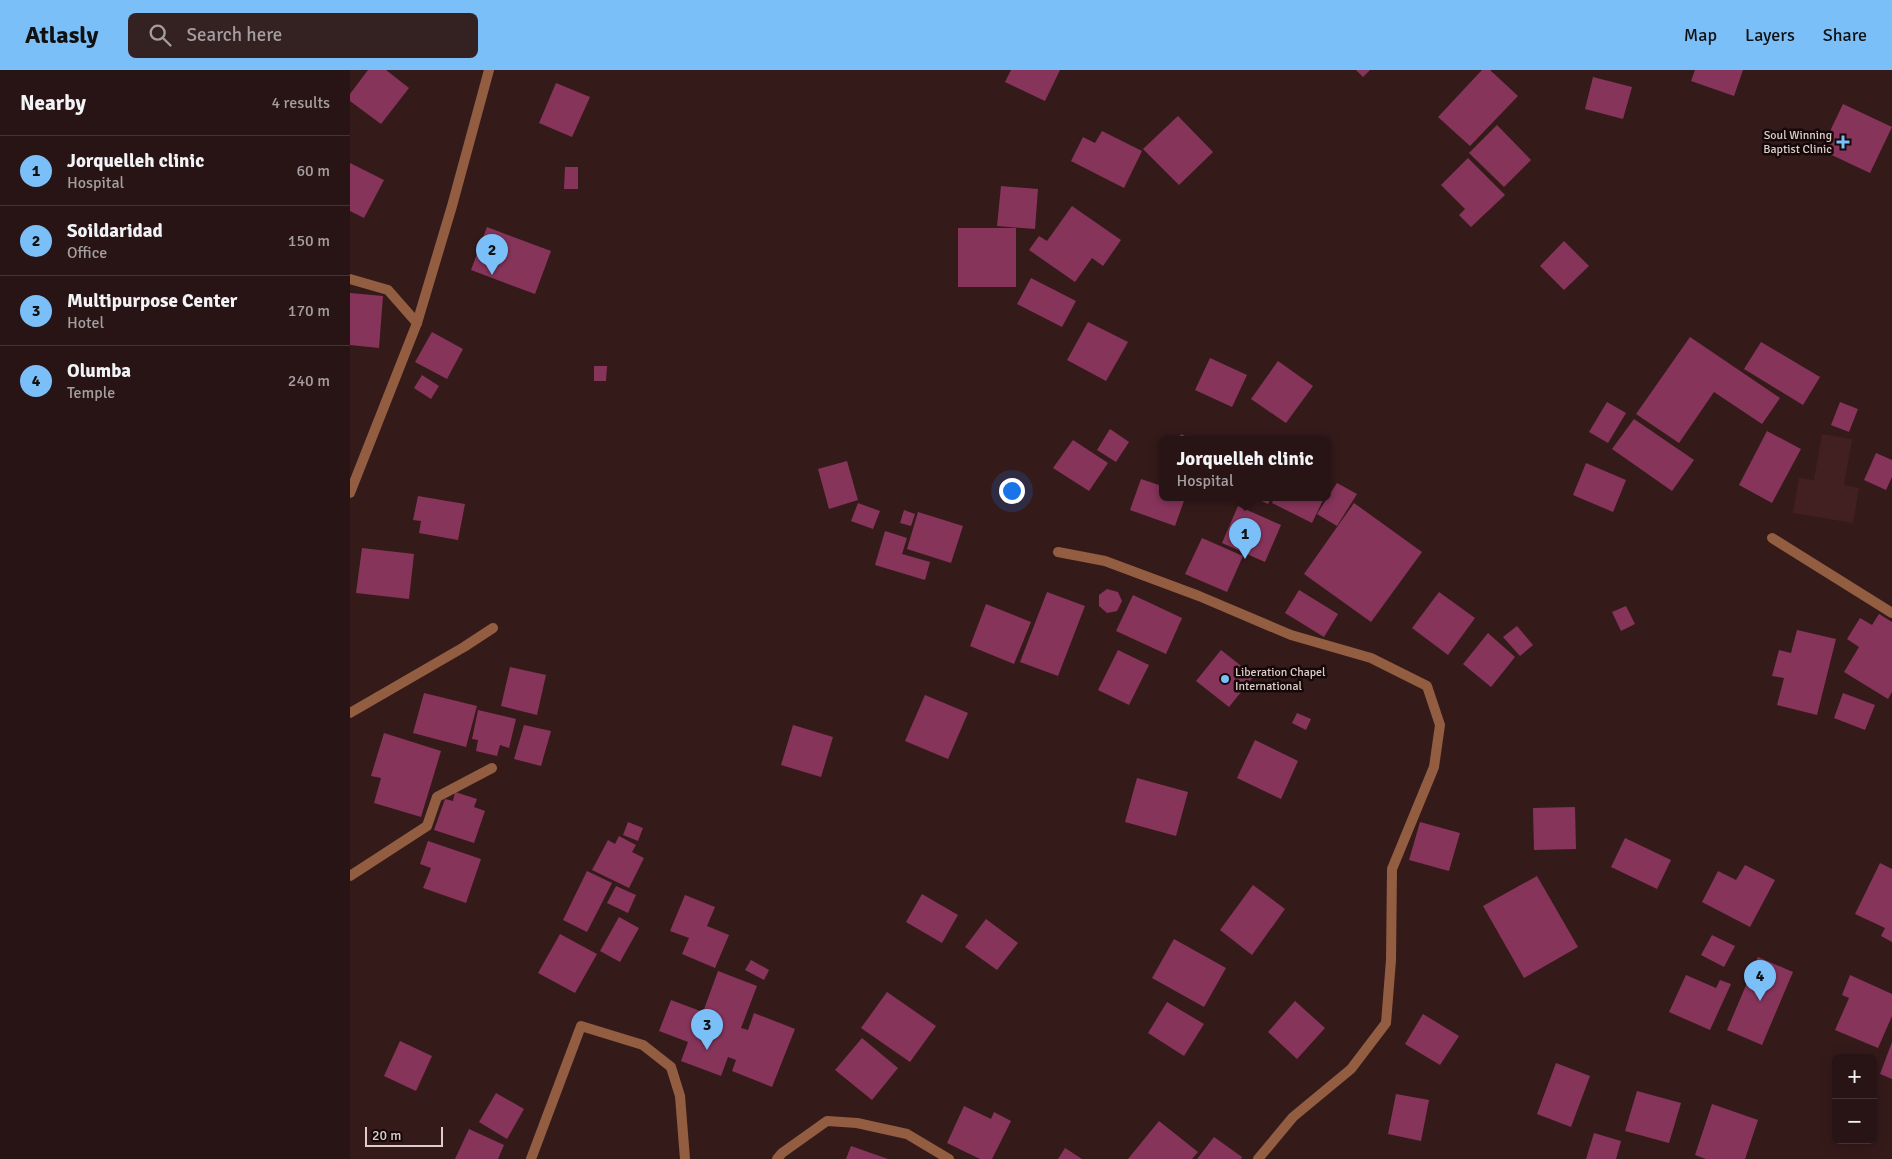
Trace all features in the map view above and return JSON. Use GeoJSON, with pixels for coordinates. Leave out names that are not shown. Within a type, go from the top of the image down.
{"type":"FeatureCollection","features":[{"type":"Feature","properties":{"kind":"street"},"geometry":{"type":"LineString","coordinates":[[350,493],[418,323],[489,70]]}},
{"type":"Feature","properties":{"kind":"street"},"geometry":{"type":"LineString","coordinates":[[350,279],[388,290],[418,323]]}},
{"type":"Feature","properties":{"kind":"street"},"geometry":{"type":"LineString","coordinates":[[1772,538],[1892,613]]}},
{"type":"Feature","properties":{"kind":"street"},"geometry":{"type":"LineString","coordinates":[[1058,552],[1105,560],[1199,596],[1290,635],[1371,658],[1427,686],[1440,725],[1434,767],[1392,868],[1391,960],[1386,1023],[1351,1069],[1293,1116],[1258,1159]]}},
{"type":"Feature","properties":{"kind":"street"},"geometry":{"type":"LineString","coordinates":[[350,713],[464,647],[493,628]]}},
{"type":"Feature","properties":{"kind":"street"},"geometry":{"type":"LineString","coordinates":[[350,876],[427,826],[438,796],[492,768]]}},
{"type":"Feature","properties":{"kind":"street"},"geometry":{"type":"LineString","coordinates":[[531,1159],[581,1026],[643,1044],[671,1067],[680,1096],[685,1159]]}},
{"type":"Feature","properties":{"kind":"street"},"geometry":{"type":"LineString","coordinates":[[777,1159],[782,1153],[826,1121],[857,1123],[907,1134],[949,1159]]}},
{"type":"Feature","properties":{"kind":"shaded area"},"geometry":{"type":"Polygon","coordinates":[[[1822,434],[1852,439],[1844,485],[1859,488],[1853,523],[1793,513],[1799,478],[1814,480],[1822,434]]]}},
{"type":"Feature","properties":{"kind":"building"},"geometry":{"type":"Polygon","coordinates":[[[368,70],[386,70],[409,88],[381,124],[350,101],[350,94],[368,70]]]}},
{"type":"Feature","properties":{"kind":"building"},"geometry":{"type":"Polygon","coordinates":[[[1011,70],[1060,70],[1045,101],[1005,82],[1011,70]]]}},
{"type":"Feature","properties":{"kind":"building"},"geometry":{"type":"Polygon","coordinates":[[[1356,70],[1370,70],[1363,77],[1356,70]]]}},
{"type":"Feature","properties":{"kind":"building"},"geometry":{"type":"Polygon","coordinates":[[[1482,70],[1490,70],[1518,96],[1470,146],[1438,117],[1482,70]]]}},
{"type":"Feature","properties":{"kind":"building"},"geometry":{"type":"Polygon","coordinates":[[[1695,70],[1743,70],[1734,96],[1691,81],[1695,70]]]}},
{"type":"Feature","properties":{"kind":"building"},"geometry":{"type":"Polygon","coordinates":[[[1593,77],[1632,87],[1623,119],[1585,109],[1593,77]]]}},
{"type":"Feature","properties":{"kind":"building"},"geometry":{"type":"Polygon","coordinates":[[[556,83],[590,97],[572,137],[539,123],[556,83]]]}},
{"type":"Feature","properties":{"kind":"building"},"geometry":{"type":"Polygon","coordinates":[[[1843,104],[1892,127],[1870,173],[1821,150],[1843,104]]]}},
{"type":"Feature","properties":{"kind":"building"},"geometry":{"type":"Polygon","coordinates":[[[1178,116],[1213,152],[1179,185],[1143,149],[1178,116]]]}},
{"type":"Feature","properties":{"kind":"building"},"geometry":{"type":"Polygon","coordinates":[[[1497,125],[1531,160],[1504,187],[1469,153],[1497,125]]]}},
{"type":"Feature","properties":{"kind":"building"},"geometry":{"type":"Polygon","coordinates":[[[1102,131],[1142,151],[1124,188],[1071,161],[1083,137],[1095,143],[1102,131]]]}},
{"type":"Feature","properties":{"kind":"building"},"geometry":{"type":"Polygon","coordinates":[[[1468,158],[1505,195],[1471,227],[1459,215],[1465,209],[1441,185],[1468,158]]]}},
{"type":"Feature","properties":{"kind":"building"},"geometry":{"type":"Polygon","coordinates":[[[350,163],[384,180],[364,218],[350,211],[350,163]]]}},
{"type":"Feature","properties":{"kind":"building"},"geometry":{"type":"Polygon","coordinates":[[[565,167],[578,167],[578,189],[564,189],[565,167]]]}},
{"type":"Feature","properties":{"kind":"building"},"geometry":{"type":"Polygon","coordinates":[[[1001,186],[1038,189],[1035,229],[997,226],[1001,186]]]}},
{"type":"Feature","properties":{"kind":"building"},"geometry":{"type":"Polygon","coordinates":[[[1072,206],[1121,240],[1103,266],[1092,258],[1075,282],[1029,250],[1039,236],[1047,241],[1072,206]]]}},
{"type":"Feature","properties":{"kind":"building"},"geometry":{"type":"Polygon","coordinates":[[[487,227],[551,251],[535,294],[471,270],[487,227]]]}},
{"type":"Feature","properties":{"kind":"building"},"geometry":{"type":"Polygon","coordinates":[[[958,228],[1016,228],[1016,287],[958,287],[958,228]]]}},
{"type":"Feature","properties":{"kind":"building"},"geometry":{"type":"Polygon","coordinates":[[[1564,241],[1589,266],[1564,290],[1540,266],[1564,241]]]}},
{"type":"Feature","properties":{"kind":"building"},"geometry":{"type":"Polygon","coordinates":[[[1031,278],[1076,301],[1062,327],[1017,304],[1031,278]]]}},
{"type":"Feature","properties":{"kind":"building"},"geometry":{"type":"Polygon","coordinates":[[[350,293],[383,296],[379,348],[350,345],[350,293]]]}},
{"type":"Feature","properties":{"kind":"building"},"geometry":{"type":"Polygon","coordinates":[[[1088,322],[1128,342],[1106,381],[1067,360],[1088,322]]]}},
{"type":"Feature","properties":{"kind":"building"},"geometry":{"type":"Polygon","coordinates":[[[432,332],[463,349],[447,379],[415,362],[432,332]]]}},
{"type":"Feature","properties":{"kind":"building"},"geometry":{"type":"Polygon","coordinates":[[[1690,337],[1780,398],[1762,424],[1714,392],[1679,443],[1636,414],[1690,337]]]}},
{"type":"Feature","properties":{"kind":"building"},"geometry":{"type":"Polygon","coordinates":[[[1761,342],[1820,377],[1803,405],[1744,369],[1761,342]]]}},
{"type":"Feature","properties":{"kind":"building"},"geometry":{"type":"Polygon","coordinates":[[[1210,358],[1247,375],[1232,407],[1195,390],[1210,358]]]}},
{"type":"Feature","properties":{"kind":"building"},"geometry":{"type":"Polygon","coordinates":[[[1278,361],[1313,386],[1286,423],[1251,399],[1278,361]]]}},
{"type":"Feature","properties":{"kind":"building"},"geometry":{"type":"Polygon","coordinates":[[[594,366],[607,366],[606,381],[594,381],[594,366]]]}},
{"type":"Feature","properties":{"kind":"building"},"geometry":{"type":"Polygon","coordinates":[[[422,375],[439,386],[431,399],[414,388],[422,375]]]}},
{"type":"Feature","properties":{"kind":"building"},"geometry":{"type":"Polygon","coordinates":[[[1607,402],[1626,413],[1608,443],[1589,432],[1607,402]]]}},
{"type":"Feature","properties":{"kind":"building"},"geometry":{"type":"Polygon","coordinates":[[[1840,402],[1858,409],[1849,432],[1831,425],[1840,402]]]}},
{"type":"Feature","properties":{"kind":"building"},"geometry":{"type":"Polygon","coordinates":[[[1634,419],[1694,460],[1672,491],[1612,449],[1634,419]]]}},
{"type":"Feature","properties":{"kind":"building"},"geometry":{"type":"Polygon","coordinates":[[[1110,429],[1129,442],[1116,462],[1097,450],[1110,429]]]}},
{"type":"Feature","properties":{"kind":"building"},"geometry":{"type":"Polygon","coordinates":[[[1767,431],[1801,449],[1772,503],[1739,485],[1767,431]]]}},
{"type":"Feature","properties":{"kind":"building"},"geometry":{"type":"Polygon","coordinates":[[[1073,440],[1108,463],[1089,491],[1053,468],[1073,440]]]}},
{"type":"Feature","properties":{"kind":"building"},"geometry":{"type":"Polygon","coordinates":[[[1876,453],[1892,460],[1892,477],[1886,490],[1864,480],[1876,453]]]}},
{"type":"Feature","properties":{"kind":"building"},"geometry":{"type":"Polygon","coordinates":[[[847,461],[858,500],[829,509],[818,469],[847,461]]]}},
{"type":"Feature","properties":{"kind":"building"},"geometry":{"type":"Polygon","coordinates":[[[1586,463],[1626,480],[1613,512],[1573,495],[1586,463]]]}},
{"type":"Feature","properties":{"kind":"building"},"geometry":{"type":"Polygon","coordinates":[[[1141,479],[1159,485],[1159,501],[1184,501],[1175,526],[1130,510],[1141,479]]]}},
{"type":"Feature","properties":{"kind":"building"},"geometry":{"type":"Polygon","coordinates":[[[1337,483],[1357,494],[1337,526],[1317,514],[1325,501],[1331,501],[1331,492],[1337,483]]]}},
{"type":"Feature","properties":{"kind":"building"},"geometry":{"type":"Polygon","coordinates":[[[418,496],[465,504],[458,540],[419,533],[421,521],[413,520],[418,496]]]}},
{"type":"Feature","properties":{"kind":"building"},"geometry":{"type":"Polygon","coordinates":[[[1273,501],[1323,501],[1312,523],[1272,503],[1273,501]]]}},
{"type":"Feature","properties":{"kind":"building"},"geometry":{"type":"Polygon","coordinates":[[[858,503],[880,511],[873,529],[851,521],[858,503]]]}},
{"type":"Feature","properties":{"kind":"building"},"geometry":{"type":"Polygon","coordinates":[[[1354,503],[1422,552],[1371,622],[1304,574],[1354,503]]]}},
{"type":"Feature","properties":{"kind":"building"},"geometry":{"type":"Polygon","coordinates":[[[1238,506],[1281,525],[1265,562],[1222,543],[1238,506]]]}},
{"type":"Feature","properties":{"kind":"building"},"geometry":{"type":"Polygon","coordinates":[[[904,510],[915,514],[911,526],[900,523],[904,510]]]}},
{"type":"Feature","properties":{"kind":"building"},"geometry":{"type":"Polygon","coordinates":[[[918,512],[963,526],[951,563],[907,549],[918,512]]]}},
{"type":"Feature","properties":{"kind":"building"},"geometry":{"type":"Polygon","coordinates":[[[885,531],[907,538],[902,554],[930,562],[925,580],[875,565],[885,531]]]}},
{"type":"Feature","properties":{"kind":"building"},"geometry":{"type":"Polygon","coordinates":[[[1202,538],[1243,556],[1227,592],[1185,574],[1202,538]]]}},
{"type":"Feature","properties":{"kind":"building"},"geometry":{"type":"Polygon","coordinates":[[[362,548],[414,554],[409,599],[356,593],[362,548]]]}},
{"type":"Feature","properties":{"kind":"building"},"geometry":{"type":"Polygon","coordinates":[[[1107,589],[1118,592],[1122,601],[1117,611],[1107,613],[1099,606],[1099,595],[1107,589]]]}},
{"type":"Feature","properties":{"kind":"building"},"geometry":{"type":"Polygon","coordinates":[[[1299,590],[1338,614],[1324,637],[1285,613],[1299,590]]]}},
{"type":"Feature","properties":{"kind":"building"},"geometry":{"type":"Polygon","coordinates":[[[1047,592],[1085,606],[1058,676],[1020,662],[1047,592]]]}},
{"type":"Feature","properties":{"kind":"building"},"geometry":{"type":"Polygon","coordinates":[[[1439,592],[1475,618],[1448,655],[1412,628],[1439,592]]]}},
{"type":"Feature","properties":{"kind":"building"},"geometry":{"type":"Polygon","coordinates":[[[1133,595],[1182,618],[1166,654],[1116,631],[1133,595]]]}},
{"type":"Feature","properties":{"kind":"building"},"geometry":{"type":"Polygon","coordinates":[[[986,604],[1031,622],[1014,664],[970,646],[986,604]]]}},
{"type":"Feature","properties":{"kind":"building"},"geometry":{"type":"Polygon","coordinates":[[[1626,606],[1635,624],[1621,631],[1612,612],[1626,606]]]}},
{"type":"Feature","properties":{"kind":"building"},"geometry":{"type":"Polygon","coordinates":[[[1879,614],[1892,622],[1892,692],[1888,699],[1844,672],[1859,647],[1847,639],[1860,618],[1872,625],[1879,614]]]}},
{"type":"Feature","properties":{"kind":"building"},"geometry":{"type":"Polygon","coordinates":[[[1517,626],[1533,645],[1520,656],[1503,637],[1517,626]]]}},
{"type":"Feature","properties":{"kind":"building"},"geometry":{"type":"Polygon","coordinates":[[[1797,630],[1836,639],[1817,715],[1777,705],[1784,678],[1772,676],[1779,650],[1791,653],[1797,630]]]}},
{"type":"Feature","properties":{"kind":"building"},"geometry":{"type":"Polygon","coordinates":[[[1488,633],[1515,657],[1491,687],[1463,664],[1488,633]]]}},
{"type":"Feature","properties":{"kind":"building"},"geometry":{"type":"Polygon","coordinates":[[[1118,650],[1149,665],[1129,705],[1098,690],[1118,650]]]}},
{"type":"Feature","properties":{"kind":"building","name":"Liberation Chapel International"},"geometry":{"type":"Polygon","coordinates":[[[1221,650],[1254,676],[1229,707],[1196,681],[1221,650]]]}},
{"type":"Feature","properties":{"kind":"building"},"geometry":{"type":"Polygon","coordinates":[[[510,667],[546,675],[537,715],[501,706],[510,667]]]}},
{"type":"Feature","properties":{"kind":"building"},"geometry":{"type":"Polygon","coordinates":[[[424,693],[477,706],[466,747],[413,733],[424,693]]]}},
{"type":"Feature","properties":{"kind":"building"},"geometry":{"type":"Polygon","coordinates":[[[1843,693],[1875,705],[1865,730],[1834,718],[1843,693]]]}},
{"type":"Feature","properties":{"kind":"building"},"geometry":{"type":"Polygon","coordinates":[[[925,695],[968,713],[948,759],[905,741],[925,695]]]}},
{"type":"Feature","properties":{"kind":"building"},"geometry":{"type":"Polygon","coordinates":[[[478,710],[516,719],[509,748],[500,745],[497,756],[476,751],[478,740],[472,739],[478,710]]]}},
{"type":"Feature","properties":{"kind":"building"},"geometry":{"type":"Polygon","coordinates":[[[1297,713],[1311,719],[1306,730],[1292,723],[1297,713]]]}},
{"type":"Feature","properties":{"kind":"building"},"geometry":{"type":"Polygon","coordinates":[[[524,725],[551,731],[541,766],[514,759],[524,725]]]}},
{"type":"Feature","properties":{"kind":"building"},"geometry":{"type":"Polygon","coordinates":[[[793,725],[833,737],[821,777],[781,765],[793,725]]]}},
{"type":"Feature","properties":{"kind":"building"},"geometry":{"type":"Polygon","coordinates":[[[384,733],[441,751],[421,817],[374,803],[381,778],[371,776],[384,733]]]}},
{"type":"Feature","properties":{"kind":"building"},"geometry":{"type":"Polygon","coordinates":[[[1255,740],[1298,761],[1281,799],[1237,778],[1255,740]]]}},
{"type":"Feature","properties":{"kind":"building"},"geometry":{"type":"Polygon","coordinates":[[[1137,778],[1188,792],[1176,836],[1125,822],[1137,778]]]}},
{"type":"Feature","properties":{"kind":"building"},"geometry":{"type":"Polygon","coordinates":[[[455,792],[477,799],[474,807],[485,811],[474,843],[434,830],[445,799],[453,801],[455,792]]]}},
{"type":"Feature","properties":{"kind":"building"},"geometry":{"type":"Polygon","coordinates":[[[1575,807],[1576,849],[1534,850],[1533,808],[1575,807]]]}},
{"type":"Feature","properties":{"kind":"building"},"geometry":{"type":"Polygon","coordinates":[[[628,822],[643,828],[638,841],[623,835],[628,822]]]}},
{"type":"Feature","properties":{"kind":"building"},"geometry":{"type":"Polygon","coordinates":[[[1420,822],[1460,833],[1449,871],[1409,860],[1420,822]]]}},
{"type":"Feature","properties":{"kind":"building"},"geometry":{"type":"Polygon","coordinates":[[[619,836],[636,845],[632,852],[644,858],[629,888],[592,870],[608,840],[615,844],[619,836]]]}},
{"type":"Feature","properties":{"kind":"building"},"geometry":{"type":"Polygon","coordinates":[[[1625,838],[1671,860],[1657,889],[1611,867],[1625,838]]]}},
{"type":"Feature","properties":{"kind":"building"},"geometry":{"type":"Polygon","coordinates":[[[428,841],[481,859],[466,903],[423,888],[431,868],[420,864],[428,841]]]}},
{"type":"Feature","properties":{"kind":"building"},"geometry":{"type":"Polygon","coordinates":[[[1880,863],[1892,869],[1892,942],[1881,936],[1885,928],[1855,914],[1880,863]]]}},
{"type":"Feature","properties":{"kind":"building"},"geometry":{"type":"Polygon","coordinates":[[[1745,865],[1775,880],[1750,927],[1702,902],[1718,871],[1736,880],[1745,865]]]}},
{"type":"Feature","properties":{"kind":"building"},"geometry":{"type":"Polygon","coordinates":[[[587,871],[612,883],[587,932],[563,920],[587,871]]]}},
{"type":"Feature","properties":{"kind":"building"},"geometry":{"type":"Polygon","coordinates":[[[1537,876],[1578,947],[1524,978],[1483,906],[1537,876]]]}},
{"type":"Feature","properties":{"kind":"building"},"geometry":{"type":"Polygon","coordinates":[[[1253,885],[1285,909],[1252,955],[1220,930],[1253,885]]]}},
{"type":"Feature","properties":{"kind":"building"},"geometry":{"type":"Polygon","coordinates":[[[616,886],[636,895],[628,913],[607,903],[616,886]]]}},
{"type":"Feature","properties":{"kind":"building"},"geometry":{"type":"Polygon","coordinates":[[[922,894],[958,915],[942,943],[906,922],[922,894]]]}},
{"type":"Feature","properties":{"kind":"building"},"geometry":{"type":"Polygon","coordinates":[[[685,895],[715,907],[707,926],[729,935],[715,968],[682,954],[689,938],[670,931],[685,895]]]}},
{"type":"Feature","properties":{"kind":"building"},"geometry":{"type":"Polygon","coordinates":[[[619,917],[639,928],[620,962],[600,951],[619,917]]]}},
{"type":"Feature","properties":{"kind":"building"},"geometry":{"type":"Polygon","coordinates":[[[986,919],[1018,943],[997,970],[965,947],[986,919]]]}},
{"type":"Feature","properties":{"kind":"building"},"geometry":{"type":"Polygon","coordinates":[[[560,934],[597,954],[575,993],[538,973],[560,934]]]}},
{"type":"Feature","properties":{"kind":"building"},"geometry":{"type":"Polygon","coordinates":[[[1712,935],[1735,946],[1724,967],[1701,955],[1712,935]]]}},
{"type":"Feature","properties":{"kind":"building"},"geometry":{"type":"Polygon","coordinates":[[[1174,939],[1226,968],[1204,1007],[1152,978],[1174,939]]]}},
{"type":"Feature","properties":{"kind":"building"},"geometry":{"type":"Polygon","coordinates":[[[1758,957],[1793,972],[1762,1045],[1727,1030],[1758,957]]]}},
{"type":"Feature","properties":{"kind":"building"},"geometry":{"type":"Polygon","coordinates":[[[751,960],[769,970],[764,980],[745,970],[751,960]]]}},
{"type":"Feature","properties":{"kind":"building"},"geometry":{"type":"Polygon","coordinates":[[[718,971],[757,986],[741,1028],[748,1030],[754,1013],[795,1029],[772,1087],[732,1071],[736,1060],[728,1057],[721,1076],[681,1061],[688,1042],[659,1031],[671,1000],[703,1012],[718,971]]]}},
{"type":"Feature","properties":{"kind":"building"},"geometry":{"type":"Polygon","coordinates":[[[1686,975],[1716,988],[1720,980],[1731,984],[1710,1030],[1669,1012],[1686,975]]]}},
{"type":"Feature","properties":{"kind":"building"},"geometry":{"type":"Polygon","coordinates":[[[1850,975],[1892,994],[1892,1016],[1878,1048],[1835,1030],[1849,998],[1842,995],[1850,975]]]}},
{"type":"Feature","properties":{"kind":"building"},"geometry":{"type":"Polygon","coordinates":[[[887,992],[936,1026],[910,1062],[861,1028],[887,992]]]}},
{"type":"Feature","properties":{"kind":"building"},"geometry":{"type":"Polygon","coordinates":[[[1295,1001],[1325,1028],[1297,1059],[1268,1032],[1295,1001]]]}},
{"type":"Feature","properties":{"kind":"building"},"geometry":{"type":"Polygon","coordinates":[[[1167,1002],[1204,1024],[1184,1056],[1148,1033],[1167,1002]]]}},
{"type":"Feature","properties":{"kind":"building"},"geometry":{"type":"Polygon","coordinates":[[[1423,1014],[1459,1036],[1440,1065],[1405,1044],[1423,1014]]]}},
{"type":"Feature","properties":{"kind":"building"},"geometry":{"type":"Polygon","coordinates":[[[862,1038],[898,1068],[872,1100],[835,1070],[862,1038]]]}},
{"type":"Feature","properties":{"kind":"building"},"geometry":{"type":"Polygon","coordinates":[[[400,1041],[432,1056],[416,1091],[384,1076],[400,1041]]]}},
{"type":"Feature","properties":{"kind":"building"},"geometry":{"type":"Polygon","coordinates":[[[1892,1042],[1892,1079],[1880,1074],[1892,1042]]]}},
{"type":"Feature","properties":{"kind":"building"},"geometry":{"type":"Polygon","coordinates":[[[1556,1063],[1590,1076],[1571,1127],[1537,1114],[1556,1063]]]}},
{"type":"Feature","properties":{"kind":"building"},"geometry":{"type":"Polygon","coordinates":[[[1637,1091],[1681,1103],[1669,1143],[1625,1131],[1637,1091]]]}},
{"type":"Feature","properties":{"kind":"building"},"geometry":{"type":"Polygon","coordinates":[[[496,1093],[524,1109],[507,1139],[479,1122],[496,1093]]]}},
{"type":"Feature","properties":{"kind":"building"},"geometry":{"type":"Polygon","coordinates":[[[1396,1094],[1429,1100],[1421,1141],[1388,1134],[1396,1094]]]}},
{"type":"Feature","properties":{"kind":"building"},"geometry":{"type":"Polygon","coordinates":[[[1712,1104],[1758,1120],[1745,1159],[1706,1159],[1695,1155],[1712,1104]]]}},
{"type":"Feature","properties":{"kind":"building"},"geometry":{"type":"Polygon","coordinates":[[[964,1106],[991,1119],[994,1112],[1011,1121],[992,1159],[980,1159],[947,1143],[964,1106]]]}},
{"type":"Feature","properties":{"kind":"building"},"geometry":{"type":"Polygon","coordinates":[[[1159,1121],[1198,1152],[1192,1159],[1128,1159],[1159,1121]]]}},
{"type":"Feature","properties":{"kind":"building"},"geometry":{"type":"Polygon","coordinates":[[[469,1129],[504,1145],[498,1159],[455,1159],[469,1129]]]}},
{"type":"Feature","properties":{"kind":"building"},"geometry":{"type":"Polygon","coordinates":[[[1594,1133],[1621,1141],[1616,1159],[1586,1159],[1594,1133]]]}},
{"type":"Feature","properties":{"kind":"building"},"geometry":{"type":"Polygon","coordinates":[[[1214,1137],[1242,1157],[1241,1159],[1197,1159],[1214,1137]]]}},
{"type":"Feature","properties":{"kind":"building"},"geometry":{"type":"Polygon","coordinates":[[[851,1146],[888,1159],[846,1159],[851,1146]]]}},
{"type":"Feature","properties":{"kind":"building"},"geometry":{"type":"Polygon","coordinates":[[[1065,1148],[1082,1159],[1058,1159],[1065,1148]]]}},
{"type":"Feature","properties":{"kind":"place","name":"Soul Winning Baptist Clinic"},"geometry":{"type":"Point","coordinates":[1843,142]}},
{"type":"Feature","properties":{"kind":"place","name":"Soildaridad"},"geometry":{"type":"Point","coordinates":[492,275]}},
{"type":"Feature","properties":{"kind":"place","name":"Jorquelleh clinic"},"geometry":{"type":"Point","coordinates":[1245,559]}},
{"type":"Feature","properties":{"kind":"place","name":"Liberation Chapel International"},"geometry":{"type":"Point","coordinates":[1225,679]}},
{"type":"Feature","properties":{"kind":"place","name":"Olumba"},"geometry":{"type":"Point","coordinates":[1760,1001]}},
{"type":"Feature","properties":{"kind":"place","name":"Multipurpose Center"},"geometry":{"type":"Point","coordinates":[707,1050]}}]}
